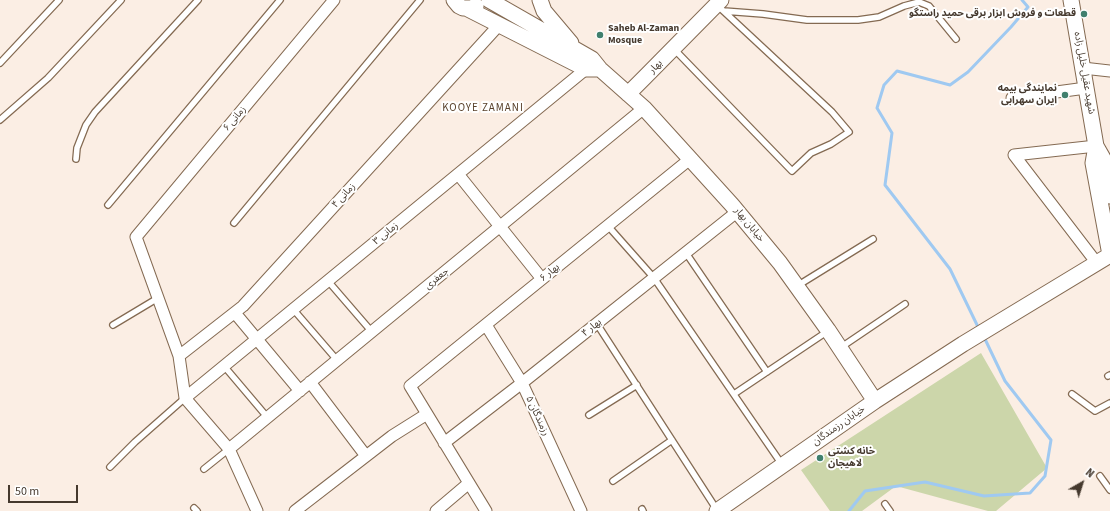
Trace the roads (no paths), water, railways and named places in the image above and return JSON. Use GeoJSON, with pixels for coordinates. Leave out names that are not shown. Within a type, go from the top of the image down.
{"type":"FeatureCollection","features":[{"type":"Feature","properties":{"kind":"street","name":"زمانی ۶"},"geometry":{"type":"LineString","coordinates":[[158,298],[136,237],[334,0]]}},
{"type":"Feature","properties":{"kind":"street"},"geometry":{"type":"LineString","coordinates":[[455,3],[474,7],[480,0]]}},
{"type":"Feature","properties":{"kind":"street","name":"خیابان بهار"},"geometry":{"type":"LineString","coordinates":[[489,0],[592,59],[593,69]]}},
{"type":"Feature","properties":{"kind":"street"},"geometry":{"type":"LineString","coordinates":[[540,0],[544,11],[579,51]]}},
{"type":"Feature","properties":{"kind":"street","name":"شهید عقیل خلیل زاده"},"geometry":{"type":"LineString","coordinates":[[1072,0],[1096,146],[1093,163],[1110,255]]}},
{"type":"Feature","properties":{"kind":"street","name":"خیابان بهار"},"geometry":{"type":"LineString","coordinates":[[455,3],[498,25],[593,69],[628,94],[644,108],[738,211],[780,263],[828,330],[875,401]]}},
{"type":"Feature","properties":{"kind":"street","name":"بهار"},"geometry":{"type":"LineString","coordinates":[[628,94],[720,4]]}},
{"type":"Feature","properties":{"kind":"street","name":"زمانی ۴"},"geometry":{"type":"LineString","coordinates":[[178,356],[243,306],[498,25]]}},
{"type":"Feature","properties":{"kind":"street"},"geometry":{"type":"LineString","coordinates":[[1083,68],[1110,71]]}},
{"type":"Feature","properties":{"kind":"street","name":"زمانی ۳"},"geometry":{"type":"LineString","coordinates":[[185,398],[458,174],[593,69]]}},
{"type":"Feature","properties":{"kind":"street"},"geometry":{"type":"LineString","coordinates":[[1012,98],[1086,88]]}},
{"type":"Feature","properties":{"kind":"street","name":"جعفری"},"geometry":{"type":"LineString","coordinates":[[229,449],[644,108]]}},
{"type":"Feature","properties":{"kind":"street"},"geometry":{"type":"LineString","coordinates":[[1096,146],[1014,155],[1096,262],[1110,255]]}},
{"type":"Feature","properties":{"kind":"street","name":"شهید عقیل خلیل زاده"},"geometry":{"type":"LineString","coordinates":[[1096,146],[1104,160],[1110,196]]}},
{"type":"Feature","properties":{"kind":"street","name":"بهار ۶"},"geometry":{"type":"LineString","coordinates":[[427,414],[410,386],[690,158]]}},
{"type":"Feature","properties":{"kind":"street"},"geometry":{"type":"LineString","coordinates":[[458,174],[542,279]]}},
{"type":"Feature","properties":{"kind":"street","name":"بهار ۴"},"geometry":{"type":"LineString","coordinates":[[444,443],[597,324],[738,211]]}},
{"type":"Feature","properties":{"kind":"street","name":"خیابان رزمندگان"},"geometry":{"type":"LineString","coordinates":[[717,511],[875,401],[962,344],[996,325],[1096,262]]}},
{"type":"Feature","properties":{"kind":"street"},"geometry":{"type":"LineString","coordinates":[[158,298],[178,356],[185,398],[229,449],[257,511]]}},
{"type":"Feature","properties":{"kind":"street"},"geometry":{"type":"LineString","coordinates":[[235,313],[300,391]]}},
{"type":"Feature","properties":{"kind":"street","name":"رزمندگان ۵"},"geometry":{"type":"LineString","coordinates":[[486,325],[522,383],[581,511]]}},
{"type":"Feature","properties":{"kind":"street"},"geometry":{"type":"LineString","coordinates":[[310,382],[366,456]]}},
{"type":"Feature","properties":{"kind":"street"},"geometry":{"type":"LineString","coordinates":[[295,511],[392,436],[427,414],[486,511]]}},
{"type":"Feature","properties":{"kind":"street"},"geometry":{"type":"LineString","coordinates":[[436,511],[469,483]]}},
{"type":"Feature","properties":{"kind":"lane"},"geometry":{"type":"LineString","coordinates":[[0,63],[59,0]]}},
{"type":"Feature","properties":{"kind":"lane"},"geometry":{"type":"LineString","coordinates":[[0,120],[48,78],[121,0]]}},
{"type":"Feature","properties":{"kind":"lane"},"geometry":{"type":"LineString","coordinates":[[76,159],[77,148],[86,125],[95,112],[198,0]]}},
{"type":"Feature","properties":{"kind":"lane"},"geometry":{"type":"LineString","coordinates":[[108,205],[280,0]]}},
{"type":"Feature","properties":{"kind":"lane"},"geometry":{"type":"LineString","coordinates":[[234,223],[420,0]]}},
{"type":"Feature","properties":{"kind":"lane"},"geometry":{"type":"LineString","coordinates":[[720,4],[763,14],[807,20],[858,20],[879,16],[919,2],[929,6],[956,39]]}},
{"type":"Feature","properties":{"kind":"lane"},"geometry":{"type":"LineString","coordinates":[[674,48],[792,171],[812,153],[831,144],[849,132],[832,112],[720,4]]}},
{"type":"Feature","properties":{"kind":"lane"},"geometry":{"type":"LineString","coordinates":[[608,226],[654,278],[783,466]]}},
{"type":"Feature","properties":{"kind":"lane"},"geometry":{"type":"LineString","coordinates":[[796,286],[873,239]]}},
{"type":"Feature","properties":{"kind":"lane"},"geometry":{"type":"LineString","coordinates":[[686,252],[767,372]]}},
{"type":"Feature","properties":{"kind":"lane"},"geometry":{"type":"LineString","coordinates":[[328,281],[372,332]]}},
{"type":"Feature","properties":{"kind":"lane"},"geometry":{"type":"LineString","coordinates":[[113,325],[158,298]]}},
{"type":"Feature","properties":{"kind":"lane"},"geometry":{"type":"LineString","coordinates":[[840,348],[905,304]]}},
{"type":"Feature","properties":{"kind":"lane"},"geometry":{"type":"LineString","coordinates":[[293,309],[337,360]]}},
{"type":"Feature","properties":{"kind":"lane"},"geometry":{"type":"LineString","coordinates":[[597,324],[717,511]]}},
{"type":"Feature","properties":{"kind":"lane"},"geometry":{"type":"LineString","coordinates":[[734,394],[828,330]]}},
{"type":"Feature","properties":{"kind":"lane"},"geometry":{"type":"LineString","coordinates":[[224,366],[268,418]]}},
{"type":"Feature","properties":{"kind":"lane"},"geometry":{"type":"LineString","coordinates":[[590,415],[637,385]]}},
{"type":"Feature","properties":{"kind":"lane"},"geometry":{"type":"LineString","coordinates":[[1072,394],[1095,411],[1110,403]]}},
{"type":"Feature","properties":{"kind":"lane"},"geometry":{"type":"LineString","coordinates":[[110,467],[134,442],[185,398]]}},
{"type":"Feature","properties":{"kind":"lane"},"geometry":{"type":"LineString","coordinates":[[613,481],[672,440]]}},
{"type":"Feature","properties":{"kind":"lane"},"geometry":{"type":"LineString","coordinates":[[204,469],[229,449]]}},
{"type":"Feature","properties":{"kind":"lane"},"geometry":{"type":"LineString","coordinates":[[1100,476],[1110,490]]}},
{"type":"Feature","properties":{"kind":"lane"},"geometry":{"type":"LineString","coordinates":[[885,504],[890,511]]}},
{"type":"Feature","properties":{"kind":"waterway"},"geometry":{"type":"LineString","coordinates":[[979,329],[950,269],[885,185],[892,133],[877,108],[884,85],[897,71],[950,85],[968,72],[1028,7],[1022,0]]}},
{"type":"Feature","properties":{"kind":"waterway"},"geometry":{"type":"LineString","coordinates":[[849,511],[865,491],[925,482],[984,496],[1030,493],[1045,476],[1051,440],[1005,381],[984,337]]}},
{"type":"Feature","properties":{"kind":"place","name":"قطعات و فروش ابزار برقی حمید راستگو"},"geometry":{"type":"Point","coordinates":[1084,14]}},
{"type":"Feature","properties":{"kind":"place","name":"Saheb Al-Zaman Mosque"},"geometry":{"type":"Point","coordinates":[600,35]}},
{"type":"Feature","properties":{"kind":"place","name":"نمایندگی بیمه ایران سهرابی"},"geometry":{"type":"Point","coordinates":[1065,95]}},
{"type":"Feature","properties":{"kind":"place","name":"خانه کشتی لاهیجان"},"geometry":{"type":"Point","coordinates":[820,458]}},
{"type":"Feature","properties":{"kind":"district","name":"KOOYE ZAMANI"},"geometry":{"type":"Point","coordinates":[483,109]}}]}
